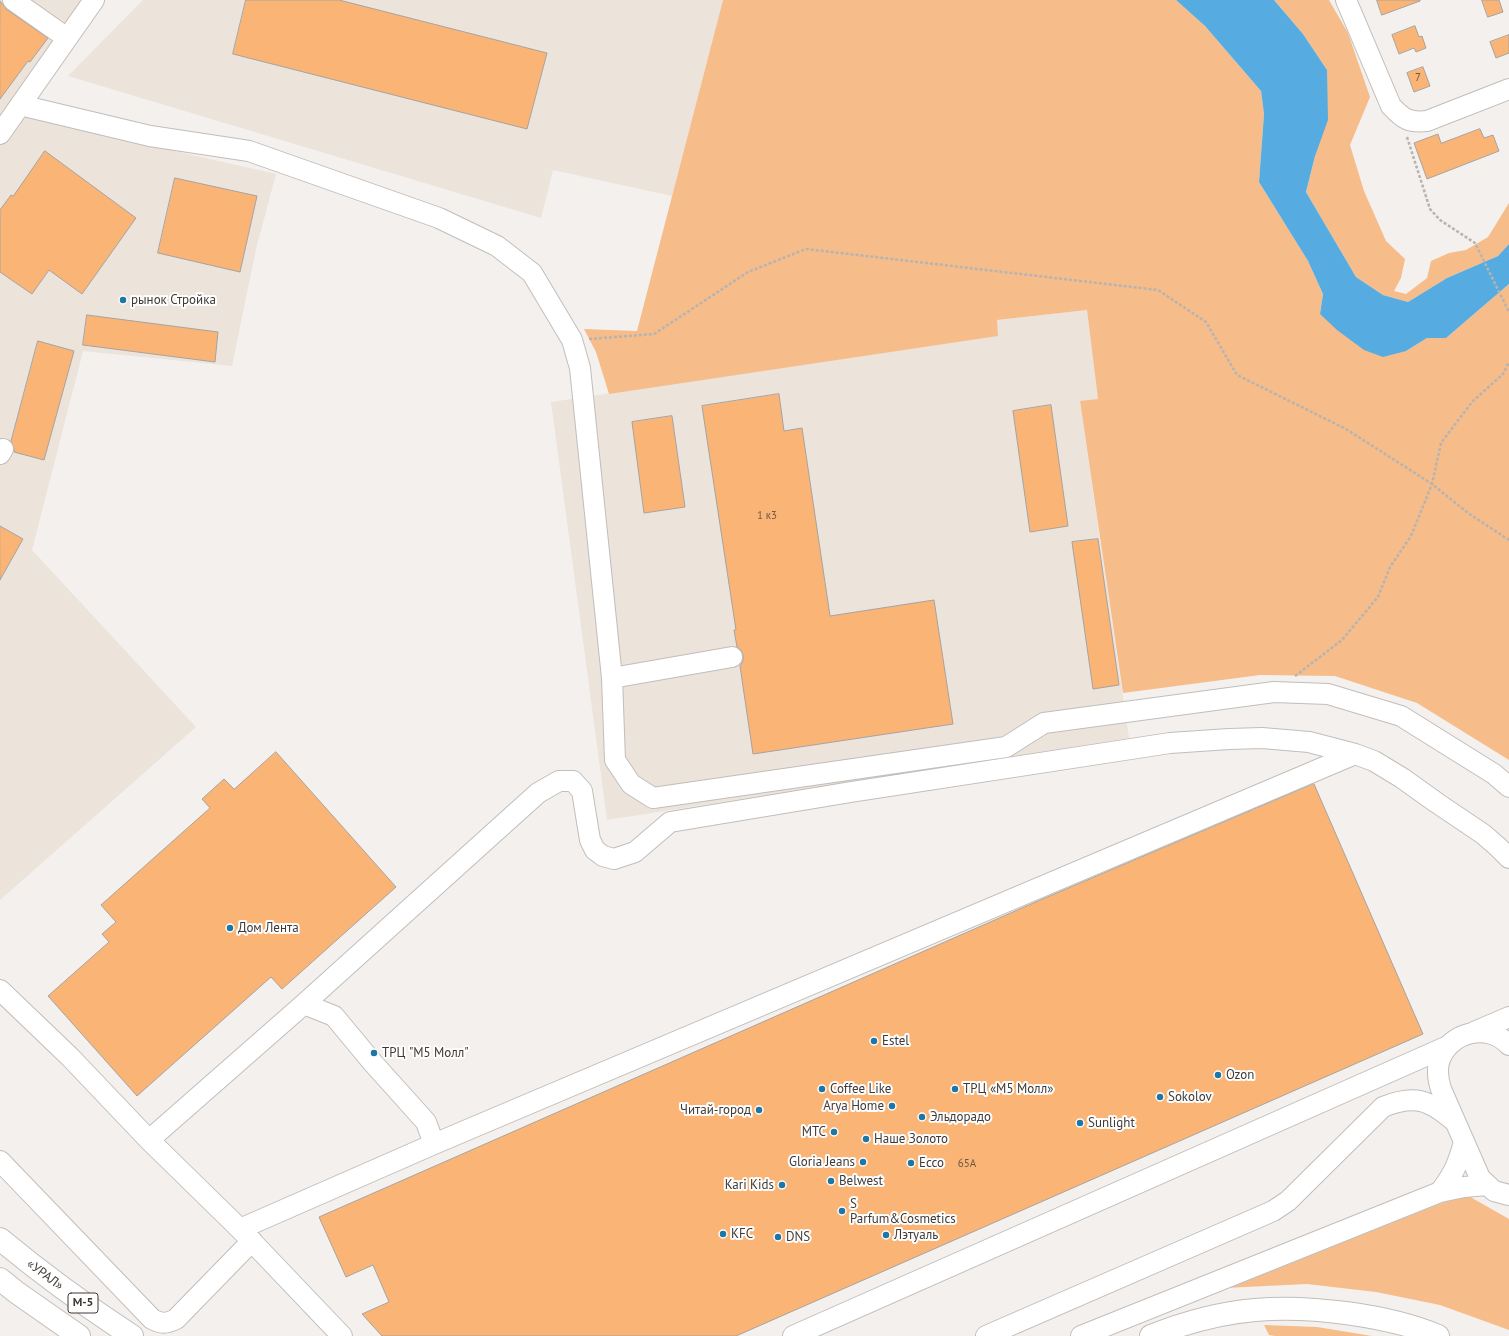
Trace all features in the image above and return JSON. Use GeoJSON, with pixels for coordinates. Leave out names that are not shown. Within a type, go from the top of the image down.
{"type":"FeatureCollection","features":[{"type":"Feature","properties":{"kind":"main road","name":"«УРАЛ»"},"geometry":{"type":"LineString","coordinates":[[0,1239],[35,1269],[132,1336]]}},
{"type":"Feature","properties":{"kind":"main road","name":"М-5"},"geometry":{"type":"LineString","coordinates":[[8,1286],[80,1336]]}},
{"type":"Feature","properties":{"kind":"main road"},"geometry":{"type":"LineString","coordinates":[[1151,1336],[1172,1328],[1219,1315],[1255,1310],[1286,1309],[1327,1311],[1369,1317],[1406,1325],[1438,1336]]}},
{"type":"Feature","properties":{"kind":"street"},"geometry":{"type":"LineString","coordinates":[[13,0],[67,38]]}},
{"type":"Feature","properties":{"kind":"street"},"geometry":{"type":"LineString","coordinates":[[0,134],[94,0]]}},
{"type":"Feature","properties":{"kind":"street"},"geometry":{"type":"LineString","coordinates":[[1346,0],[1391,106],[1398,114],[1407,120],[1416,122],[1427,121],[1509,89]]}},
{"type":"Feature","properties":{"kind":"street"},"geometry":{"type":"LineString","coordinates":[[20,105],[150,136],[249,151],[439,218],[497,246],[532,273],[572,340],[580,368],[612,678],[615,760],[631,784],[653,798],[1006,747],[1044,723],[1274,692],[1328,694],[1401,716],[1494,774],[1509,787]]}},
{"type":"Feature","properties":{"kind":"street"},"geometry":{"type":"LineString","coordinates":[[612,678],[732,658]]}},
{"type":"Feature","properties":{"kind":"street"},"geometry":{"type":"LineString","coordinates":[[149,1140],[304,1004],[538,793],[559,781],[572,781],[582,791],[592,845],[595,850],[603,856],[614,859],[635,852],[670,822],[1170,743],[1262,738],[1309,742],[1355,754],[1374,761],[1402,778],[1437,804],[1483,834],[1509,858]]}},
{"type":"Feature","properties":{"kind":"street"},"geometry":{"type":"LineString","coordinates":[[0,1161],[152,1319],[161,1323],[169,1323],[176,1319],[246,1235],[434,1144],[1355,754]]}},
{"type":"Feature","properties":{"kind":"street"},"geometry":{"type":"LineString","coordinates":[[0,990],[70,1057],[149,1140],[246,1235],[342,1336]]}},
{"type":"Feature","properties":{"kind":"street"},"geometry":{"type":"LineString","coordinates":[[304,1004],[334,1016],[373,1063],[426,1122],[434,1144]]}},
{"type":"Feature","properties":{"kind":"street"},"geometry":{"type":"LineString","coordinates":[[1502,1194],[1480,1178],[1438,1080],[1440,1062],[1443,1053],[1448,1046],[1455,1040],[1509,1017]]}},
{"type":"Feature","properties":{"kind":"street"},"geometry":{"type":"LineString","coordinates":[[1472,1032],[1491,1033],[1509,1044]]}},
{"type":"Feature","properties":{"kind":"street"},"geometry":{"type":"LineString","coordinates":[[793,1336],[1448,1046]]}},
{"type":"Feature","properties":{"kind":"street"},"geometry":{"type":"LineString","coordinates":[[986,1336],[1272,1211],[1288,1201],[1383,1107],[1410,1099],[1424,1102],[1440,1109],[1455,1122]]}},
{"type":"Feature","properties":{"kind":"street"},"geometry":{"type":"LineString","coordinates":[[1440,1192],[1452,1175],[1459,1161],[1464,1142]]}},
{"type":"Feature","properties":{"kind":"street"},"geometry":{"type":"LineString","coordinates":[[1081,1336],[1440,1192],[1464,1187],[1502,1194]]}},
{"type":"Feature","properties":{"kind":"path"},"geometry":{"type":"LineString","coordinates":[[1407,120],[1407,137],[1430,209],[1440,220],[1475,243],[1509,312]]}},
{"type":"Feature","properties":{"kind":"path"},"geometry":{"type":"LineString","coordinates":[[572,340],[654,334],[748,272],[806,249],[1158,290],[1206,322],[1237,375],[1346,429],[1432,484],[1468,513],[1509,540]]}},
{"type":"Feature","properties":{"kind":"path"},"geometry":{"type":"LineString","coordinates":[[1274,692],[1342,640],[1378,597],[1390,568],[1411,536],[1432,484],[1441,443],[1472,402],[1504,374],[1509,362]]}},
{"type":"Feature","properties":{"kind":"shaded area","name":"рынок Стройка"},"geometry":{"type":"Polygon","coordinates":[[[0,0],[86,0],[7,113],[276,174],[256,249],[232,366],[83,351],[32,550],[196,727],[0,900],[0,0]]]}},
{"type":"Feature","properties":{"kind":"shaded area"},"geometry":{"type":"Polygon","coordinates":[[[143,0],[723,0],[672,196],[553,170],[541,218],[68,76],[143,0]]]}},
{"type":"Feature","properties":{"kind":"shaded area"},"geometry":{"type":"Polygon","coordinates":[[[723,0],[1176,0],[1205,26],[1261,91],[1264,114],[1259,182],[1308,261],[1323,294],[1320,314],[1406,351],[1427,338],[1446,338],[1509,284],[1509,760],[1417,703],[1335,676],[1260,675],[1123,693],[1080,401],[1098,399],[1087,310],[997,320],[998,336],[609,394],[596,352],[584,329],[637,331],[723,0]]]}},
{"type":"Feature","properties":{"kind":"shaded area"},"geometry":{"type":"Polygon","coordinates":[[[1274,0],[1329,0],[1348,33],[1370,97],[1350,145],[1364,191],[1386,241],[1405,259],[1401,278],[1394,291],[1406,294],[1427,278],[1431,261],[1449,253],[1466,250],[1488,237],[1509,203],[1509,244],[1498,256],[1447,278],[1408,302],[1383,295],[1356,277],[1306,192],[1315,156],[1327,70],[1303,34],[1274,0]]]}},
{"type":"Feature","properties":{"kind":"shaded area"},"geometry":{"type":"Polygon","coordinates":[[[1087,310],[1098,399],[1080,402],[1129,738],[607,820],[551,402],[997,336],[996,320],[1087,310]]]}},
{"type":"Feature","properties":{"kind":"shaded area"},"geometry":{"type":"Polygon","coordinates":[[[1465,1194],[1509,1219],[1509,1330],[1440,1305],[1376,1292],[1307,1284],[1225,1288],[1465,1194]]]}},
{"type":"Feature","properties":{"kind":"shaded area"},"geometry":{"type":"Polygon","coordinates":[[[1264,1325],[1317,1327],[1372,1336],[1275,1336],[1269,1335],[1264,1325]]]}},
{"type":"Feature","properties":{"kind":"water"},"geometry":{"type":"Polygon","coordinates":[[[1176,0],[1274,0],[1303,34],[1327,70],[1328,120],[1315,156],[1306,192],[1356,277],[1383,295],[1408,302],[1447,278],[1498,256],[1509,244],[1509,284],[1446,338],[1427,338],[1406,351],[1383,357],[1364,350],[1337,330],[1320,314],[1323,294],[1308,261],[1259,182],[1264,114],[1261,91],[1205,26],[1176,0]]]}},
{"type":"Feature","properties":{"kind":"building"},"geometry":{"type":"Polygon","coordinates":[[[246,0],[339,0],[547,53],[527,129],[233,54],[246,0]]]}},
{"type":"Feature","properties":{"kind":"building"},"geometry":{"type":"Polygon","coordinates":[[[1377,0],[1420,0],[1420,1],[1382,15],[1377,0]]]}},
{"type":"Feature","properties":{"kind":"building"},"geometry":{"type":"Polygon","coordinates":[[[1482,0],[1499,0],[1503,12],[1488,17],[1482,0]]]}},
{"type":"Feature","properties":{"kind":"building"},"geometry":{"type":"Polygon","coordinates":[[[0,1],[6,9],[48,38],[30,62],[28,61],[0,99],[0,1]]]}},
{"type":"Feature","properties":{"kind":"building"},"geometry":{"type":"Polygon","coordinates":[[[1415,26],[1419,37],[1422,36],[1426,48],[1416,52],[1414,48],[1399,54],[1392,35],[1415,26]]]}},
{"type":"Feature","properties":{"kind":"building"},"geometry":{"type":"Polygon","coordinates":[[[1509,35],[1509,53],[1496,58],[1490,42],[1509,35]]]}},
{"type":"Feature","properties":{"kind":"building"},"geometry":{"type":"Polygon","coordinates":[[[1423,67],[1430,86],[1414,92],[1407,73],[1423,67]]]}},
{"type":"Feature","properties":{"kind":"building"},"geometry":{"type":"Polygon","coordinates":[[[1480,129],[1484,138],[1493,135],[1499,151],[1427,179],[1414,143],[1438,134],[1441,143],[1480,129]]]}},
{"type":"Feature","properties":{"kind":"building"},"geometry":{"type":"Polygon","coordinates":[[[45,151],[136,218],[82,294],[49,270],[32,294],[0,272],[0,210],[11,195],[13,196],[45,151]]]}},
{"type":"Feature","properties":{"kind":"building"},"geometry":{"type":"Polygon","coordinates":[[[175,178],[257,196],[240,272],[158,253],[175,178]]]}},
{"type":"Feature","properties":{"kind":"building"},"geometry":{"type":"Polygon","coordinates":[[[87,315],[218,332],[215,362],[83,345],[87,315]]]}},
{"type":"Feature","properties":{"kind":"building"},"geometry":{"type":"Polygon","coordinates":[[[38,341],[74,351],[44,460],[14,452],[11,442],[38,341]]]}},
{"type":"Feature","properties":{"kind":"building"},"geometry":{"type":"Polygon","coordinates":[[[779,394],[784,431],[802,428],[830,616],[934,600],[953,724],[753,754],[740,666],[743,661],[743,655],[741,650],[737,647],[734,630],[736,630],[702,406],[779,394]]]}},
{"type":"Feature","properties":{"kind":"building"},"geometry":{"type":"Polygon","coordinates":[[[1051,405],[1068,526],[1030,532],[1013,411],[1051,405]]]}},
{"type":"Feature","properties":{"kind":"building"},"geometry":{"type":"Polygon","coordinates":[[[672,416],[685,507],[644,513],[632,422],[672,416]]]}},
{"type":"Feature","properties":{"kind":"building"},"geometry":{"type":"Polygon","coordinates":[[[0,526],[23,539],[0,580],[0,526]]]}},
{"type":"Feature","properties":{"kind":"building"},"geometry":{"type":"Polygon","coordinates":[[[1098,539],[1119,685],[1093,689],[1072,542],[1098,539]]]}},
{"type":"Feature","properties":{"kind":"building","name":"Дом Лента"},"geometry":{"type":"Polygon","coordinates":[[[276,752],[396,887],[282,989],[271,977],[137,1096],[48,996],[109,942],[102,934],[116,922],[101,905],[210,808],[202,799],[224,779],[234,789],[276,752]]]}},
{"type":"Feature","properties":{"kind":"building","name":"ТРЦ «М5 Молл»"},"geometry":{"type":"Polygon","coordinates":[[[1314,784],[1423,1034],[736,1336],[382,1336],[362,1314],[389,1302],[373,1265],[346,1277],[319,1217],[1038,901],[1314,784]]]}},
{"type":"Feature","properties":{"kind":"place","name":"рынок Стройка"},"geometry":{"type":"Point","coordinates":[123,300]}},
{"type":"Feature","properties":{"kind":"place","name":"Дом Лента"},"geometry":{"type":"Point","coordinates":[230,928]}},
{"type":"Feature","properties":{"kind":"place","name":"Estel"},"geometry":{"type":"Point","coordinates":[874,1041]}},
{"type":"Feature","properties":{"kind":"place","name":"ТРЦ \"М5 Молл\""},"geometry":{"type":"Point","coordinates":[374,1053]}},
{"type":"Feature","properties":{"kind":"place","name":"Ozon"},"geometry":{"type":"Point","coordinates":[1218,1075]}},
{"type":"Feature","properties":{"kind":"place","name":"Coffee Like"},"geometry":{"type":"Point","coordinates":[822,1089]}},
{"type":"Feature","properties":{"kind":"place","name":"ТРЦ «М5 Молл»"},"geometry":{"type":"Point","coordinates":[955,1089]}},
{"type":"Feature","properties":{"kind":"place","name":"Sokolov"},"geometry":{"type":"Point","coordinates":[1160,1097]}},
{"type":"Feature","properties":{"kind":"place","name":"Arya Home"},"geometry":{"type":"Point","coordinates":[892,1106]}},
{"type":"Feature","properties":{"kind":"place","name":"Читай-город"},"geometry":{"type":"Point","coordinates":[759,1110]}},
{"type":"Feature","properties":{"kind":"place","name":"Эльдорадо"},"geometry":{"type":"Point","coordinates":[922,1117]}},
{"type":"Feature","properties":{"kind":"place","name":"Sunlight"},"geometry":{"type":"Point","coordinates":[1080,1123]}},
{"type":"Feature","properties":{"kind":"place","name":"МТС"},"geometry":{"type":"Point","coordinates":[834,1132]}},
{"type":"Feature","properties":{"kind":"place","name":"Наше Золото"},"geometry":{"type":"Point","coordinates":[866,1139]}},
{"type":"Feature","properties":{"kind":"place","name":"Gloria Jeans"},"geometry":{"type":"Point","coordinates":[863,1162]}},
{"type":"Feature","properties":{"kind":"place","name":"Ecco"},"geometry":{"type":"Point","coordinates":[911,1163]}},
{"type":"Feature","properties":{"kind":"place","name":"Belwest"},"geometry":{"type":"Point","coordinates":[831,1181]}},
{"type":"Feature","properties":{"kind":"place","name":"Kari Kids"},"geometry":{"type":"Point","coordinates":[782,1185]}},
{"type":"Feature","properties":{"kind":"place","name":"S Parfum&Cosmetics"},"geometry":{"type":"Point","coordinates":[842,1211]}},
{"type":"Feature","properties":{"kind":"place","name":"KFC"},"geometry":{"type":"Point","coordinates":[723,1234]}},
{"type":"Feature","properties":{"kind":"place","name":"Лэтуаль"},"geometry":{"type":"Point","coordinates":[886,1235]}},
{"type":"Feature","properties":{"kind":"place","name":"DNS"},"geometry":{"type":"Point","coordinates":[778,1237]}}]}
